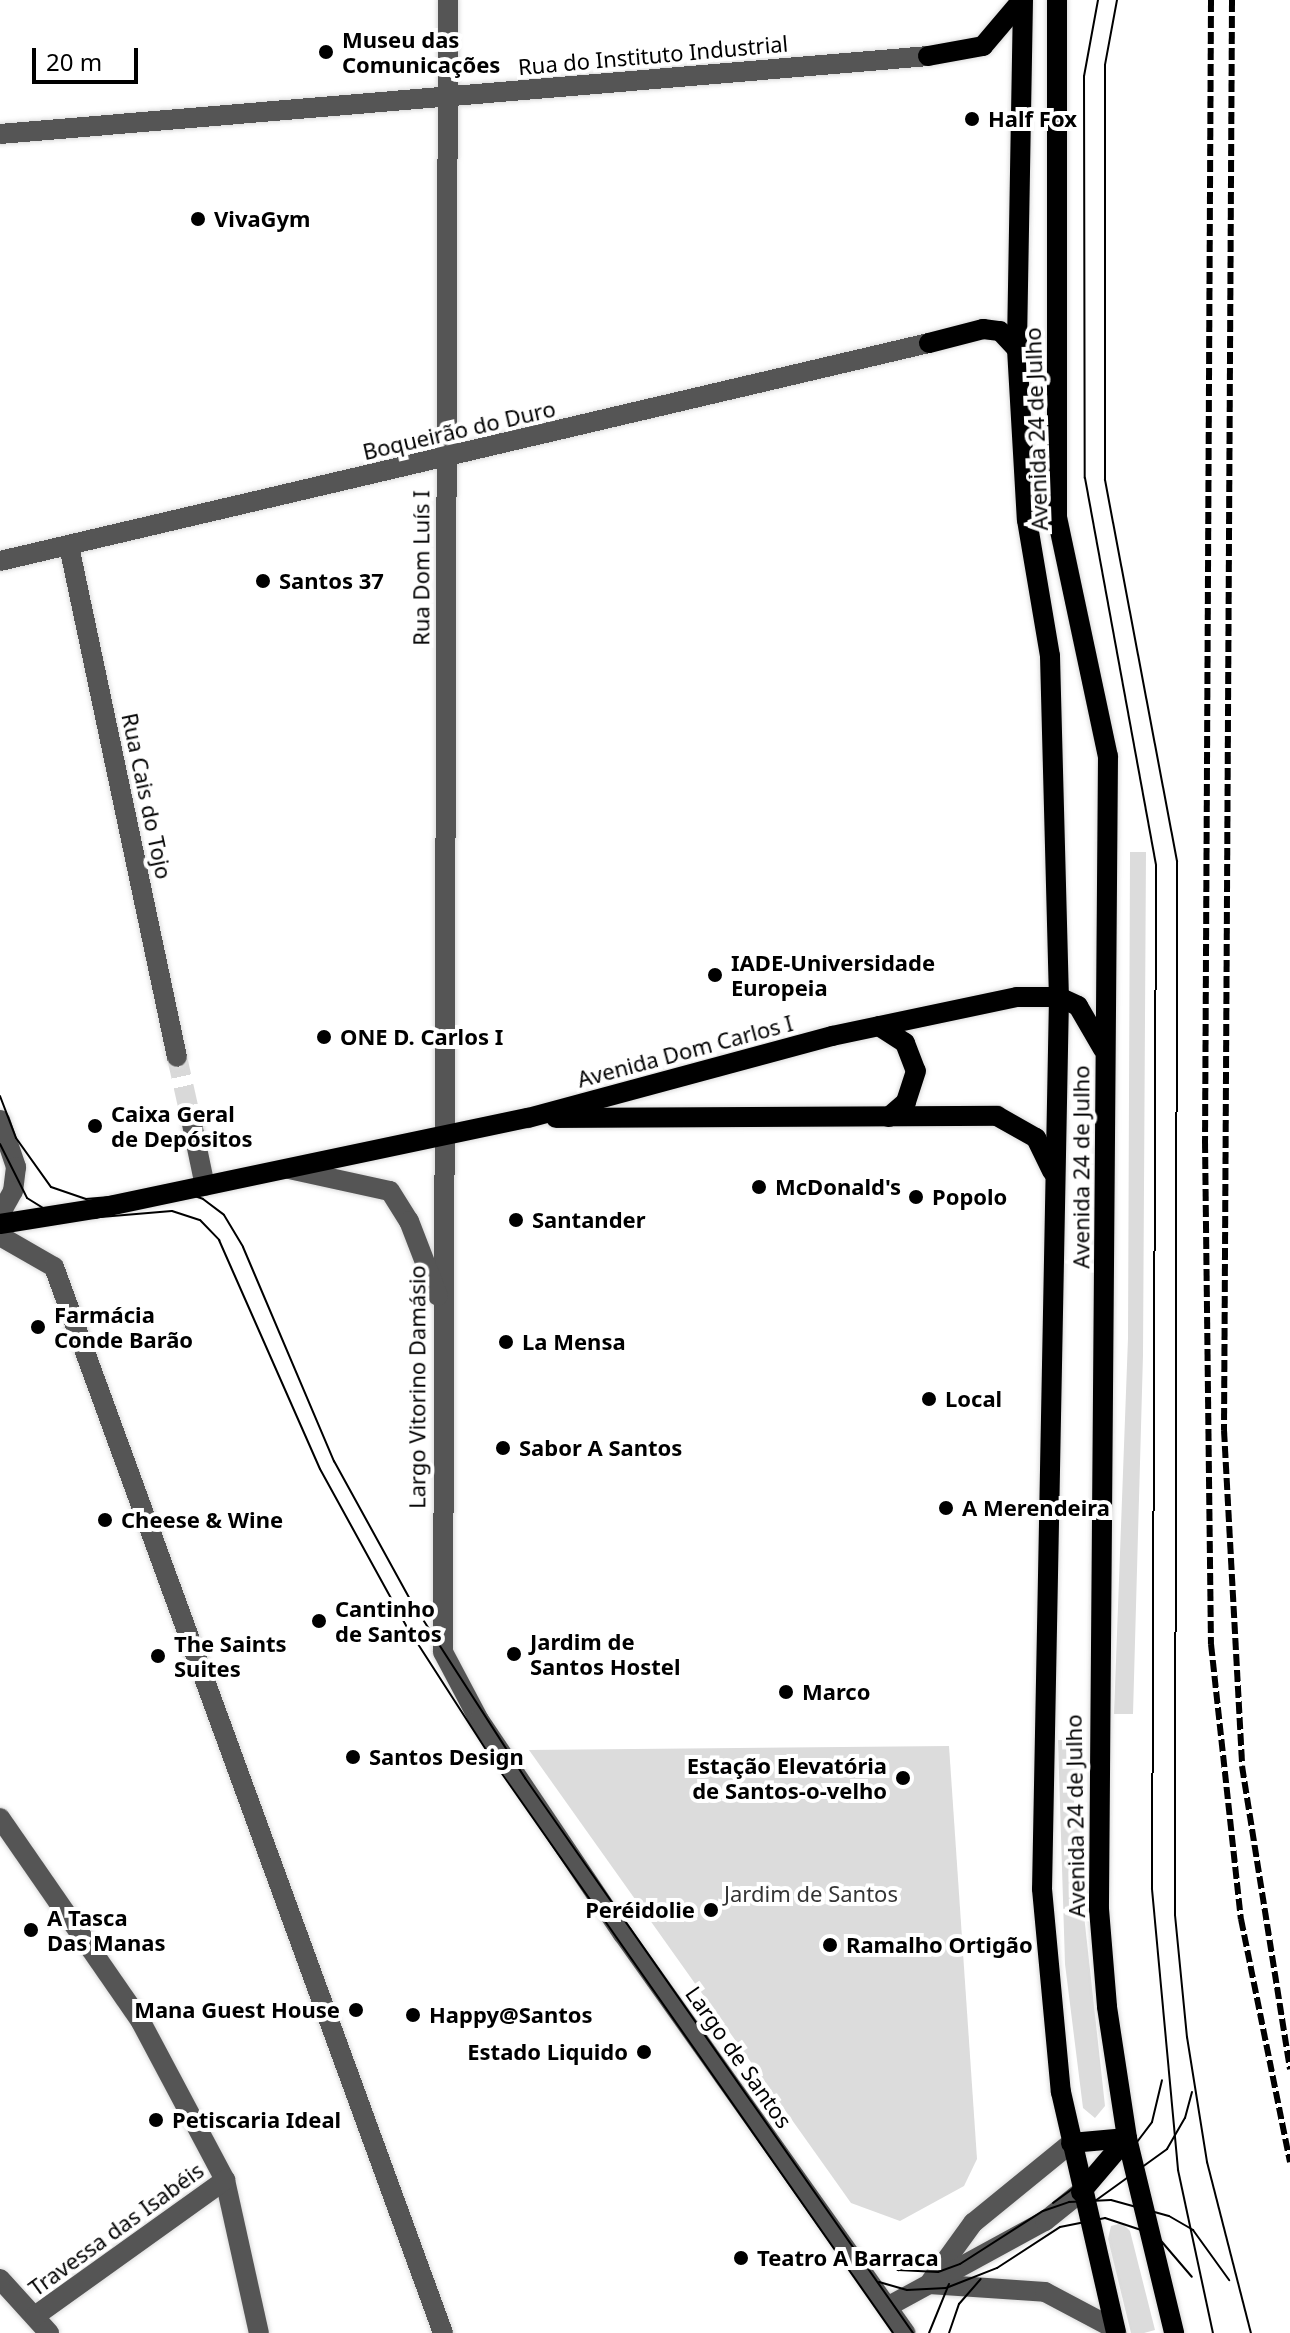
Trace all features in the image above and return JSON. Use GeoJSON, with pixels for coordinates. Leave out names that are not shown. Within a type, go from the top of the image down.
{"type":"FeatureCollection","features":[{"type":"Feature","properties":{"kind":"main road"},"geometry":{"type":"LineString","coordinates":[[928,56],[983,46],[1022,0]]}},
{"type":"Feature","properties":{"kind":"main road","name":"Avenida 24 de Julho"},"geometry":{"type":"LineString","coordinates":[[1022,0],[1017,349],[1027,520],[1050,656],[1059,997],[1042,1889],[1052,2019],[1071,2143],[1115,2331]]}},
{"type":"Feature","properties":{"kind":"main road","name":"Avenida 24 de Julho"},"geometry":{"type":"LineString","coordinates":[[1057,0],[1057,517],[1108,756],[1099,1909],[1107,2007],[1127,2138],[1174,2333]]}},
{"type":"Feature","properties":{"kind":"main road"},"geometry":{"type":"LineString","coordinates":[[929,343],[983,329],[1000,331],[1017,349]]}},
{"type":"Feature","properties":{"kind":"main road","name":"Avenida Dom Carlos I"},"geometry":{"type":"LineString","coordinates":[[0,1224],[205,1186],[528,1118],[879,1026],[1017,997],[1059,997]]}},
{"type":"Feature","properties":{"kind":"main road"},"geometry":{"type":"LineString","coordinates":[[1059,997],[1078,1006],[1090,1020],[1106,1057]]}},
{"type":"Feature","properties":{"kind":"main road"},"geometry":{"type":"LineString","coordinates":[[879,1026],[905,1043],[916,1071],[906,1102],[889,1117]]}},
{"type":"Feature","properties":{"kind":"main road","name":"Avenida Dom Carlos I"},"geometry":{"type":"LineString","coordinates":[[528,1118],[997,1116],[1023,1127],[1044,1148],[1052,1167],[1056,1227]]}},
{"type":"Feature","properties":{"kind":"main road"},"geometry":{"type":"LineString","coordinates":[[1071,2143],[1127,2138]]}},
{"type":"Feature","properties":{"kind":"main road"},"geometry":{"type":"LineString","coordinates":[[1081,2192],[1127,2138]]}},
{"type":"Feature","properties":{"kind":"street","name":"Rua Dom Luís I"},"geometry":{"type":"LineString","coordinates":[[443,1136],[448,0]]}},
{"type":"Feature","properties":{"kind":"street","name":"Rua do Instituto Industrial"},"geometry":{"type":"LineString","coordinates":[[0,134],[928,56]]}},
{"type":"Feature","properties":{"kind":"street","name":"Boqueirão do Duro"},"geometry":{"type":"LineString","coordinates":[[0,561],[929,343]]}},
{"type":"Feature","properties":{"kind":"street","name":"Rua Cais do Tojo"},"geometry":{"type":"LineString","coordinates":[[69,546],[177,1057]]}},
{"type":"Feature","properties":{"kind":"street"},"geometry":{"type":"LineString","coordinates":[[0,1120],[16,1167],[13,1191],[0,1214]]}},
{"type":"Feature","properties":{"kind":"street"},"geometry":{"type":"LineString","coordinates":[[192,1124],[205,1186]]}},
{"type":"Feature","properties":{"kind":"street","name":"Largo Vitorino Damásio"},"geometry":{"type":"LineString","coordinates":[[443,1136],[443,1639]]}},
{"type":"Feature","properties":{"kind":"street"},"geometry":{"type":"LineString","coordinates":[[289,1169],[390,1191],[409,1221],[441,1303]]}},
{"type":"Feature","properties":{"kind":"street"},"geometry":{"type":"LineString","coordinates":[[0,1236],[54,1267],[443,2333]]}},
{"type":"Feature","properties":{"kind":"street","name":"Largo de Santos"},"geometry":{"type":"LineString","coordinates":[[443,1639],[449,1669],[479,1720],[748,2115],[905,2333]]}},
{"type":"Feature","properties":{"kind":"street"},"geometry":{"type":"LineString","coordinates":[[0,1818],[141,2022],[225,2180],[259,2333]]}},
{"type":"Feature","properties":{"kind":"street"},"geometry":{"type":"LineString","coordinates":[[929,2284],[973,2223],[1071,2143]]}},
{"type":"Feature","properties":{"kind":"street","name":"Travessa das Isabéis"},"geometry":{"type":"LineString","coordinates":[[35,2316],[225,2180]]}},
{"type":"Feature","properties":{"kind":"street"},"geometry":{"type":"LineString","coordinates":[[887,2307],[1045,2221],[1081,2192]]}},
{"type":"Feature","properties":{"kind":"street"},"geometry":{"type":"LineString","coordinates":[[0,2279],[49,2333]]}},
{"type":"Feature","properties":{"kind":"street"},"geometry":{"type":"LineString","coordinates":[[929,2284],[1045,2292],[1115,2331]]}},
{"type":"Feature","properties":{"kind":"green space"},"geometry":{"type":"Polygon","coordinates":[[[1130,852],[1146,852],[1143,1355],[1133,1714],[1114,1714],[1128,1338],[1130,852]]]}},
{"type":"Feature","properties":{"kind":"green space"},"geometry":{"type":"Polygon","coordinates":[[[1058,1740],[1081,1740],[1083,1906],[1105,2106],[1095,2118],[1083,2108],[1065,1964],[1058,1740]]]}},
{"type":"Feature","properties":{"kind":"green space","name":"Jardim de Santos"},"geometry":{"type":"Polygon","coordinates":[[[949,1746],[977,2159],[964,2186],[900,2221],[851,2203],[529,1750],[949,1746]]]}},
{"type":"Feature","properties":{"kind":"green space"},"geometry":{"type":"Polygon","coordinates":[[[1122,2223],[1130,2231],[1155,2330],[1144,2333],[1131,2333],[1108,2239],[1111,2226],[1122,2223]]]}},
{"type":"Feature","properties":{"kind":"tunnel"},"geometry":{"type":"LineString","coordinates":[[177,1057],[192,1124]]}},
{"type":"Feature","properties":{"kind":"tram line"},"geometry":{"type":"LineString","coordinates":[[1098,0],[1084,76],[1085,478],[1156,865],[1152,1889],[1178,2170],[1213,2333]]}},
{"type":"Feature","properties":{"kind":"tram line"},"geometry":{"type":"LineString","coordinates":[[1117,0],[1105,65],[1105,480],[1177,861],[1175,1915],[1187,2037],[1207,2162],[1251,2333]]}},
{"type":"Feature","properties":{"kind":"tram line"},"geometry":{"type":"LineString","coordinates":[[0,1096],[16,1138],[51,1187],[86,1199],[180,1191],[203,1199],[224,1215],[243,1247],[334,1461],[411,1601],[525,1778],[913,2333]]}},
{"type":"Feature","properties":{"kind":"tram line"},"geometry":{"type":"LineString","coordinates":[[0,1144],[27,1198],[54,1215],[89,1218],[172,1211],[200,1220],[219,1240],[320,1469],[407,1627],[498,1768],[893,2333]]}},
{"type":"Feature","properties":{"kind":"tram line"},"geometry":{"type":"LineString","coordinates":[[1053,2203],[1137,2142],[1152,2122],[1162,2080]]}},
{"type":"Feature","properties":{"kind":"tram line"},"geometry":{"type":"LineString","coordinates":[[1095,2201],[1167,2149],[1185,2118],[1192,2092]]}},
{"type":"Feature","properties":{"kind":"tram line"},"geometry":{"type":"LineString","coordinates":[[862,2249],[898,2270],[938,2272],[960,2264],[1043,2211],[1069,2202],[1111,2200],[1169,2216],[1193,2230],[1229,2280]]}},
{"type":"Feature","properties":{"kind":"tram line"},"geometry":{"type":"LineString","coordinates":[[879,2282],[907,2290],[946,2288],[997,2268],[1060,2227],[1105,2218],[1156,2235],[1192,2277]]}},
{"type":"Feature","properties":{"kind":"tram line"},"geometry":{"type":"LineString","coordinates":[[949,2333],[959,2304],[981,2279]]}},
{"type":"Feature","properties":{"kind":"tram line"},"geometry":{"type":"LineString","coordinates":[[929,2333],[949,2284]]}},
{"type":"Feature","properties":{"kind":"railway"},"geometry":{"type":"LineString","coordinates":[[1211,0],[1205,1141],[1211,1644],[1241,1919],[1290,2162]]}},
{"type":"Feature","properties":{"kind":"railway"},"geometry":{"type":"LineString","coordinates":[[1232,0],[1224,1430],[1242,1766],[1290,2069]]}},
{"type":"Feature","properties":{"kind":"place","name":"Museu das Comunicações"},"geometry":{"type":"Point","coordinates":[326,52]}},
{"type":"Feature","properties":{"kind":"place","name":"Half Fox"},"geometry":{"type":"Point","coordinates":[972,119]}},
{"type":"Feature","properties":{"kind":"place","name":"VivaGym"},"geometry":{"type":"Point","coordinates":[198,219]}},
{"type":"Feature","properties":{"kind":"place","name":"Santos 37"},"geometry":{"type":"Point","coordinates":[263,581]}},
{"type":"Feature","properties":{"kind":"place","name":"IADE-Universidade Europeia"},"geometry":{"type":"Point","coordinates":[715,975]}},
{"type":"Feature","properties":{"kind":"place","name":"ONE D. Carlos I"},"geometry":{"type":"Point","coordinates":[324,1037]}},
{"type":"Feature","properties":{"kind":"place","name":"Caixa Geral de Depósitos"},"geometry":{"type":"Point","coordinates":[95,1126]}},
{"type":"Feature","properties":{"kind":"place","name":"McDonald's"},"geometry":{"type":"Point","coordinates":[759,1187]}},
{"type":"Feature","properties":{"kind":"place","name":"Popolo"},"geometry":{"type":"Point","coordinates":[916,1197]}},
{"type":"Feature","properties":{"kind":"place","name":"Santander"},"geometry":{"type":"Point","coordinates":[516,1220]}},
{"type":"Feature","properties":{"kind":"place","name":"Farmácia Conde Barão"},"geometry":{"type":"Point","coordinates":[38,1327]}},
{"type":"Feature","properties":{"kind":"place","name":"La Mensa"},"geometry":{"type":"Point","coordinates":[506,1342]}},
{"type":"Feature","properties":{"kind":"place","name":"Local"},"geometry":{"type":"Point","coordinates":[929,1399]}},
{"type":"Feature","properties":{"kind":"place","name":"Sabor A Santos"},"geometry":{"type":"Point","coordinates":[503,1448]}},
{"type":"Feature","properties":{"kind":"place","name":"A Merendeira"},"geometry":{"type":"Point","coordinates":[946,1508]}},
{"type":"Feature","properties":{"kind":"place","name":"Cheese & Wine"},"geometry":{"type":"Point","coordinates":[105,1520]}},
{"type":"Feature","properties":{"kind":"place","name":"Cantinho de Santos"},"geometry":{"type":"Point","coordinates":[319,1621]}},
{"type":"Feature","properties":{"kind":"place","name":"Jardim de Santos Hostel"},"geometry":{"type":"Point","coordinates":[514,1654]}},
{"type":"Feature","properties":{"kind":"place","name":"The Saints Suites"},"geometry":{"type":"Point","coordinates":[158,1656]}},
{"type":"Feature","properties":{"kind":"place","name":"Marco"},"geometry":{"type":"Point","coordinates":[786,1692]}},
{"type":"Feature","properties":{"kind":"place","name":"Santos Design"},"geometry":{"type":"Point","coordinates":[353,1757]}},
{"type":"Feature","properties":{"kind":"place","name":"Estação Elevatória de Santos-o-velho"},"geometry":{"type":"Point","coordinates":[903,1778]}},
{"type":"Feature","properties":{"kind":"place","name":"Peréidolie"},"geometry":{"type":"Point","coordinates":[711,1910]}},
{"type":"Feature","properties":{"kind":"place","name":"A Tasca Das Manas"},"geometry":{"type":"Point","coordinates":[31,1930]}},
{"type":"Feature","properties":{"kind":"place","name":"Ramalho Ortigão"},"geometry":{"type":"Point","coordinates":[830,1945]}},
{"type":"Feature","properties":{"kind":"place","name":"Mana Guest House"},"geometry":{"type":"Point","coordinates":[356,2010]}},
{"type":"Feature","properties":{"kind":"place","name":"Happy@Santos"},"geometry":{"type":"Point","coordinates":[413,2015]}},
{"type":"Feature","properties":{"kind":"place","name":"Estado Liquido"},"geometry":{"type":"Point","coordinates":[644,2052]}},
{"type":"Feature","properties":{"kind":"place","name":"Petiscaria Ideal"},"geometry":{"type":"Point","coordinates":[156,2120]}},
{"type":"Feature","properties":{"kind":"place","name":"Teatro A Barraca"},"geometry":{"type":"Point","coordinates":[741,2258]}}]}
